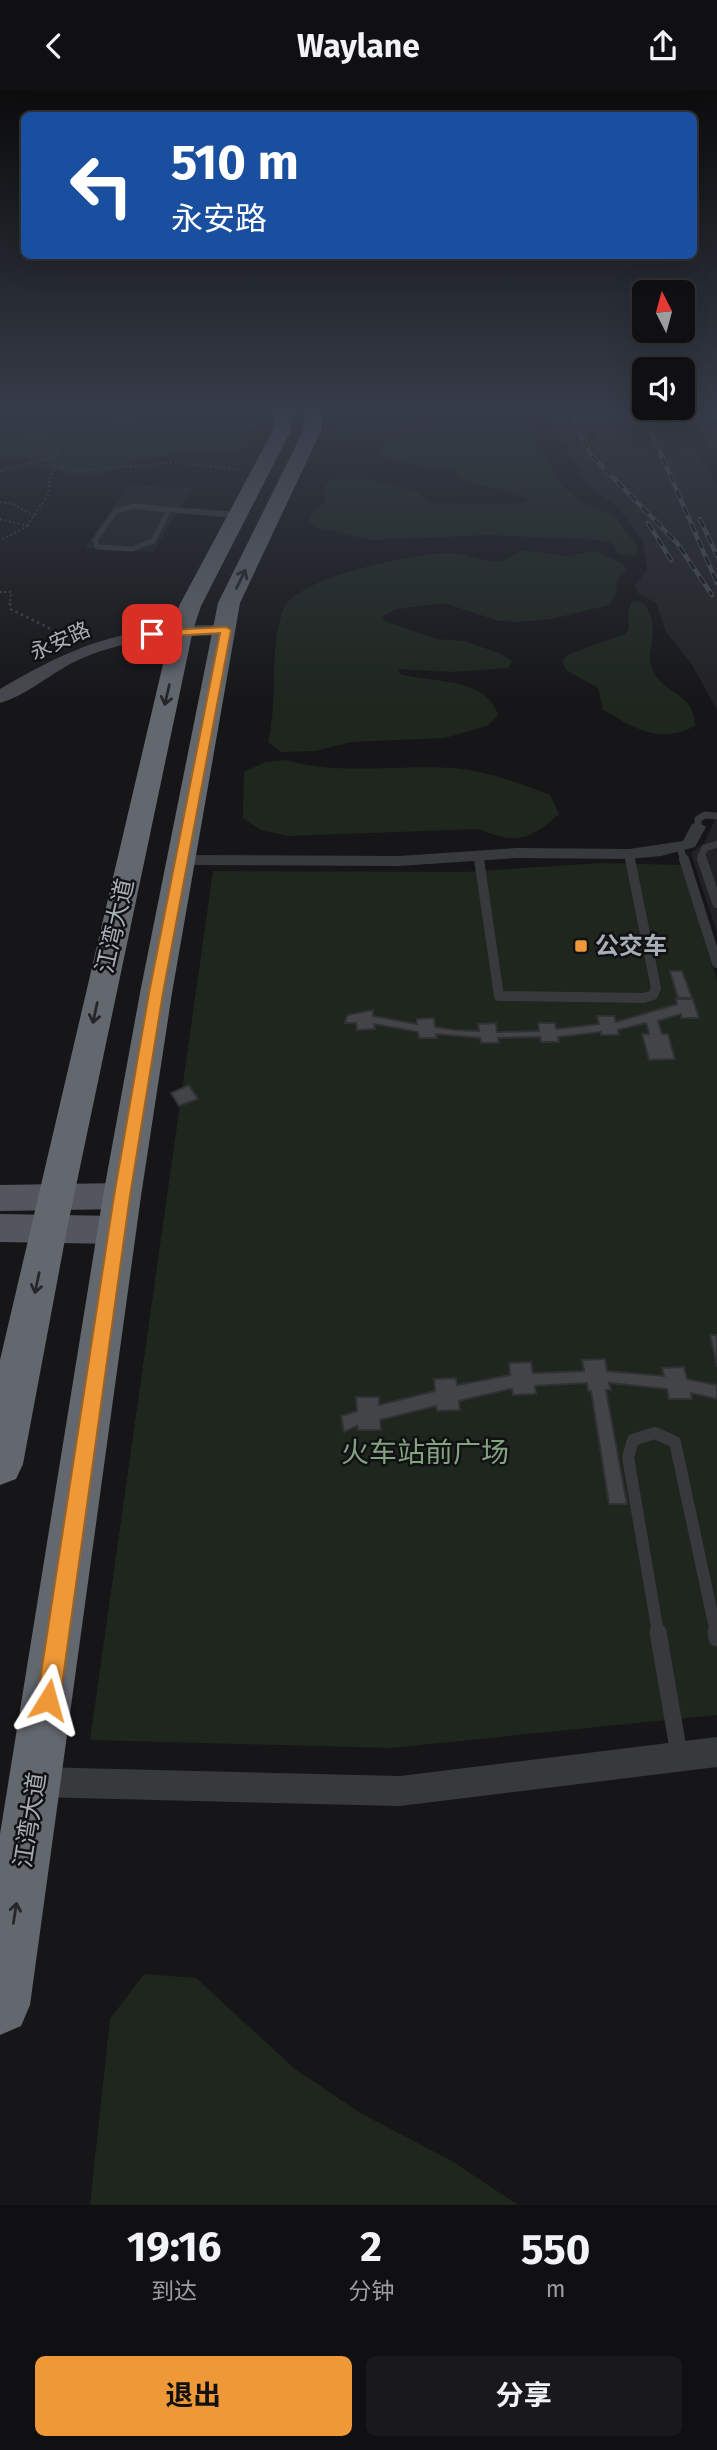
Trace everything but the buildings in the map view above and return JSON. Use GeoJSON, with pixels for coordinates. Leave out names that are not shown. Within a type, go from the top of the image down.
{"type":"FeatureCollection","features":[{"type":"Feature","properties":{"kind":"highway","name":"江湾大道"},"geometry":{"type":"LineString","coordinates":[[0,1464],[52,1214],[182,630],[190,606],[242,507]]}},
{"type":"Feature","properties":{"kind":"highway","name":"江湾大道"},"geometry":{"type":"LineString","coordinates":[[0,2005],[156,993],[229,603],[275,507]]}},
{"type":"Feature","properties":{"kind":"main road"},"geometry":{"type":"LineString","coordinates":[[0,1198],[52,1214]]}},
{"type":"Feature","properties":{"kind":"main road"},"geometry":{"type":"LineString","coordinates":[[0,1228],[52,1214],[120,1213]]}},
{"type":"Feature","properties":{"kind":"street"},"geometry":{"type":"LineString","coordinates":[[169,510],[238,515]]}},
{"type":"Feature","properties":{"kind":"street","name":"永安路"},"geometry":{"type":"LineString","coordinates":[[0,697],[69,658],[97,648],[182,630],[226,630]]}},
{"type":"Feature","properties":{"kind":"street"},"geometry":{"type":"LineString","coordinates":[[183,860],[399,861],[479,856],[629,854],[689,844],[698,827]]}},
{"type":"Feature","properties":{"kind":"street"},"geometry":{"type":"LineString","coordinates":[[36,1783],[400,1791],[717,1752]]}},
{"type":"Feature","properties":{"kind":"lane"},"geometry":{"type":"LineString","coordinates":[[148,507],[169,510],[148,545],[132,549],[104,548],[94,543],[120,509],[148,507]]}},
{"type":"Feature","properties":{"kind":"lane"},"geometry":{"type":"LineString","coordinates":[[698,827],[698,819],[705,815],[717,816]]}},
{"type":"Feature","properties":{"kind":"lane"},"geometry":{"type":"LineString","coordinates":[[717,844],[705,848],[701,856],[717,903]]}},
{"type":"Feature","properties":{"kind":"lane"},"geometry":{"type":"LineString","coordinates":[[680,847],[717,963]]}},
{"type":"Feature","properties":{"kind":"lane"},"geometry":{"type":"LineString","coordinates":[[479,856],[496,992],[499,996],[644,998],[653,995],[656,988],[629,854]]}},
{"type":"Feature","properties":{"kind":"lane"},"geometry":{"type":"LineString","coordinates":[[679,1757],[628,1457],[633,1440],[644,1434],[659,1432],[675,1442],[717,1638]]}},
{"type":"Feature","properties":{"kind":"path"},"geometry":{"type":"LineString","coordinates":[[16,507],[34,516]]}},
{"type":"Feature","properties":{"kind":"path"},"geometry":{"type":"LineString","coordinates":[[0,541],[27,526],[40,507]]}},
{"type":"Feature","properties":{"kind":"path"},"geometry":{"type":"LineString","coordinates":[[0,519],[27,526]]}},
{"type":"Feature","properties":{"kind":"path"},"geometry":{"type":"LineString","coordinates":[[0,592],[11,592],[10,609],[53,630],[86,639],[97,648]]}},
{"type":"Feature","properties":{"kind":"shaded area"},"geometry":{"type":"Polygon","coordinates":[[[114,507],[181,507],[153,552],[85,548],[114,507]]]}},
{"type":"Feature","properties":{"kind":"shaded area"},"geometry":{"type":"Polygon","coordinates":[[[617,507],[717,507],[717,710],[691,663],[666,632],[656,603],[638,593],[635,586],[647,570],[643,542],[617,507]]]}},
{"type":"Feature","properties":{"kind":"shaded area"},"geometry":{"type":"Polygon","coordinates":[[[717,814],[717,933],[691,853],[705,842],[717,814]]]}},
{"type":"Feature","properties":{"kind":"green space"},"geometry":{"type":"Polygon","coordinates":[[[320,507],[592,507],[614,515],[638,548],[636,555],[619,554],[611,542],[598,540],[489,535],[371,540],[314,527],[308,521],[309,516],[320,507]]]}},
{"type":"Feature","properties":{"kind":"green space"},"geometry":{"type":"Polygon","coordinates":[[[522,550],[568,556],[595,551],[622,563],[626,571],[617,580],[616,594],[609,605],[551,619],[499,621],[444,603],[397,609],[382,616],[385,621],[436,639],[465,641],[501,654],[512,661],[508,668],[452,672],[398,669],[400,674],[456,684],[483,694],[498,715],[487,726],[445,738],[351,742],[315,751],[281,752],[268,742],[273,709],[278,626],[283,610],[293,598],[333,577],[386,562],[451,553],[497,561],[522,550]]]}},
{"type":"Feature","properties":{"kind":"green space"},"geometry":{"type":"Polygon","coordinates":[[[632,601],[643,603],[652,622],[650,663],[653,671],[664,685],[690,706],[695,726],[682,732],[648,732],[603,710],[598,688],[566,670],[562,661],[569,654],[625,634],[629,629],[628,611],[632,601]]]}},
{"type":"Feature","properties":{"kind":"green space"},"geometry":{"type":"Polygon","coordinates":[[[286,760],[348,769],[431,767],[490,774],[550,795],[559,814],[539,830],[513,838],[479,829],[288,836],[261,830],[243,818],[244,772],[265,762],[286,760]]]}},
{"type":"Feature","properties":{"kind":"green space","name":"火车站前广场"},"geometry":{"type":"Polygon","coordinates":[[[601,863],[683,865],[717,981],[717,1715],[390,1748],[90,1740],[213,871],[463,872],[601,863]]]}},
{"type":"Feature","properties":{"kind":"green space"},"geometry":{"type":"Polygon","coordinates":[[[144,1974],[196,1978],[295,2069],[362,2114],[452,2161],[518,2205],[90,2205],[110,2019],[144,1974]]]}},
{"type":"Feature","properties":{"kind":"railway"},"geometry":{"type":"LineString","coordinates":[[641,507],[677,543],[712,595]]}},
{"type":"Feature","properties":{"kind":"railway"},"geometry":{"type":"LineString","coordinates":[[684,507],[717,583]]}},
{"type":"Feature","properties":{"kind":"railway"},"geometry":{"type":"LineString","coordinates":[[700,519],[717,556]]}},
{"type":"Feature","properties":{"kind":"railway"},"geometry":{"type":"LineString","coordinates":[[648,523],[671,560]]}},
{"type":"Feature","properties":{"kind":"place","name":"公交车"},"geometry":{"type":"Point","coordinates":[581,946]}},
{"type":"Feature","properties":{"kind":"route"},"geometry":{"type":"LineString","coordinates":[[48,1700],[122,1196],[156,993],[226,630],[182,630],[152,634]]}}]}
